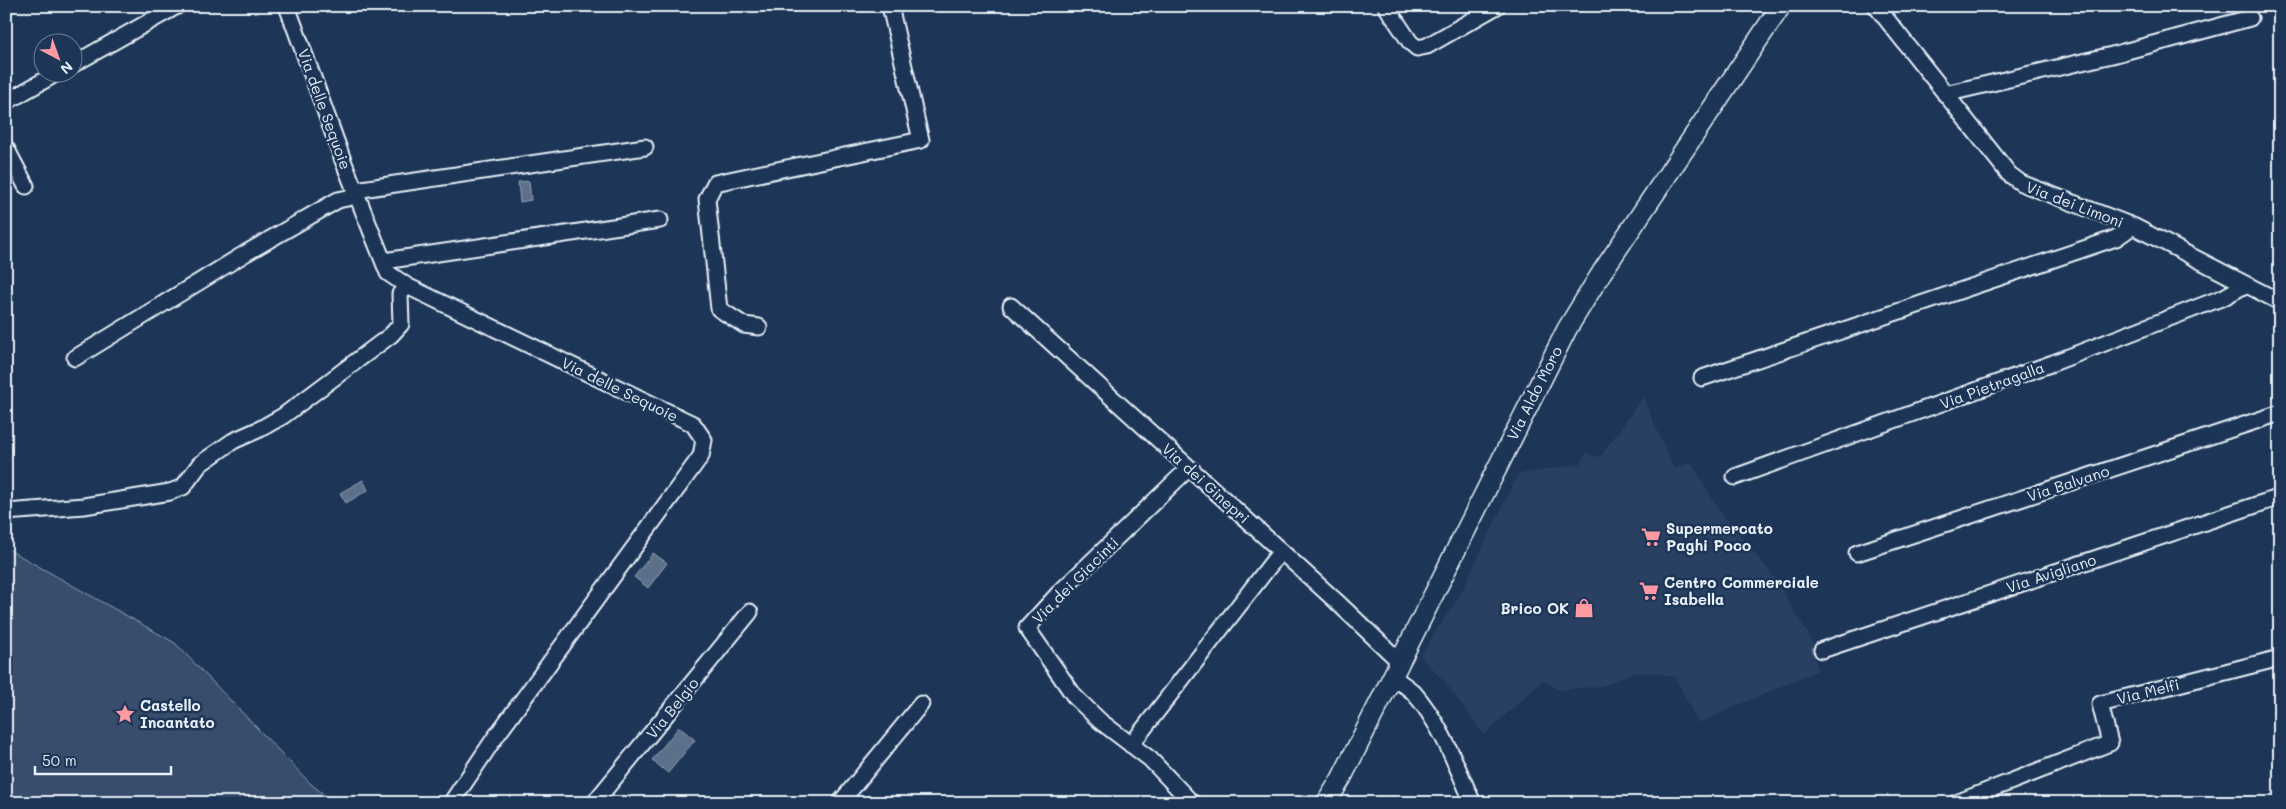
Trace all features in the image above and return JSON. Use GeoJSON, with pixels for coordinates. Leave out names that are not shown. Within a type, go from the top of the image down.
{"type":"FeatureCollection","features":[{"type":"Feature","properties":{"kind":"street"},"geometry":{"type":"LineString","coordinates":[[82,59],[176,6]]}},
{"type":"Feature","properties":{"kind":"street","name":"Via delle Sequoie"},"geometry":{"type":"LineString","coordinates":[[288,6],[356,193],[388,273],[406,286],[693,424],[704,440],[701,456],[494,739],[451,803]]}},
{"type":"Feature","properties":{"kind":"street"},"geometry":{"type":"LineString","coordinates":[[759,327],[744,325],[719,309],[707,198],[715,183],[921,140],[890,6]]}},
{"type":"Feature","properties":{"kind":"street"},"geometry":{"type":"LineString","coordinates":[[1386,6],[1410,42],[1417,48],[1427,46],[1497,6]]}},
{"type":"Feature","properties":{"kind":"street","name":"Via Aldo Moro"},"geometry":{"type":"LineString","coordinates":[[1326,803],[1341,779],[1566,329],[1781,6]]}},
{"type":"Feature","properties":{"kind":"street","name":"Via dei Limoni"},"geometry":{"type":"LineString","coordinates":[[1876,6],[2010,174],[2021,183],[2133,226],[2280,302]]}},
{"type":"Feature","properties":{"kind":"street"},"geometry":{"type":"LineString","coordinates":[[1945,94],[2112,55],[2250,18]]}},
{"type":"Feature","properties":{"kind":"street"},"geometry":{"type":"LineString","coordinates":[[6,102],[41,82]]}},
{"type":"Feature","properties":{"kind":"street"},"geometry":{"type":"LineString","coordinates":[[6,148],[26,186]]}},
{"type":"Feature","properties":{"kind":"street"},"geometry":{"type":"LineString","coordinates":[[75,358],[246,253],[338,200],[356,193],[645,148]]}},
{"type":"Feature","properties":{"kind":"street"},"geometry":{"type":"LineString","coordinates":[[384,261],[660,220]]}},
{"type":"Feature","properties":{"kind":"street"},"geometry":{"type":"LineString","coordinates":[[1702,378],[2116,238],[2133,226]]}},
{"type":"Feature","properties":{"kind":"street","name":"Via Pietragalla"},"geometry":{"type":"LineString","coordinates":[[1735,477],[2053,363],[2224,297],[2245,285]]}},
{"type":"Feature","properties":{"kind":"street"},"geometry":{"type":"LineString","coordinates":[[6,512],[84,506],[170,492],[183,487],[200,464],[233,440],[283,416],[391,335],[401,324],[400,294],[406,286]]}},
{"type":"Feature","properties":{"kind":"street","name":"Via dei Ginepri"},"geometry":{"type":"LineString","coordinates":[[1012,306],[1281,551],[1396,669],[1428,712],[1450,751],[1473,803]]}},
{"type":"Feature","properties":{"kind":"street","name":"Via Balvano"},"geometry":{"type":"LineString","coordinates":[[1857,553],[2280,413]]}},
{"type":"Feature","properties":{"kind":"street","name":"Via dei Giacinti"},"geometry":{"type":"LineString","coordinates":[[1189,468],[1059,592],[1027,628],[1075,697],[1150,759],[1192,803]]}},
{"type":"Feature","properties":{"kind":"street","name":"Via Avigliano"},"geometry":{"type":"LineString","coordinates":[[1822,650],[2280,497]]}},
{"type":"Feature","properties":{"kind":"street"},"geometry":{"type":"LineString","coordinates":[[1131,745],[1281,551]]}},
{"type":"Feature","properties":{"kind":"street","name":"Via Belgio"},"geometry":{"type":"LineString","coordinates":[[594,803],[750,612]]}},
{"type":"Feature","properties":{"kind":"street","name":"Via Melfi"},"geometry":{"type":"LineString","coordinates":[[1956,803],[2110,743],[2100,704],[2280,658]]}},
{"type":"Feature","properties":{"kind":"street"},"geometry":{"type":"LineString","coordinates":[[840,803],[921,704]]}},
{"type":"Feature","properties":{"kind":"shaded area"},"geometry":{"type":"Polygon","coordinates":[[[529,181],[531,200],[520,202],[518,182],[529,181]]]}},
{"type":"Feature","properties":{"kind":"shaded area"},"geometry":{"type":"Polygon","coordinates":[[[1643,397],[1674,469],[1691,463],[1720,511],[1774,577],[1811,639],[1818,670],[1698,723],[1675,677],[1658,673],[1632,673],[1603,686],[1559,690],[1543,680],[1484,735],[1445,682],[1420,656],[1460,595],[1518,474],[1580,464],[1586,453],[1600,457],[1643,397]]]}},
{"type":"Feature","properties":{"kind":"shaded area"},"geometry":{"type":"Polygon","coordinates":[[[363,480],[368,490],[346,503],[340,493],[363,480]]]}},
{"type":"Feature","properties":{"kind":"shaded area","name":"Castello Incantato"},"geometry":{"type":"Polygon","coordinates":[[[6,548],[175,643],[312,785],[335,803],[19,803],[6,799],[6,548]]]}},
{"type":"Feature","properties":{"kind":"shaded area"},"geometry":{"type":"Polygon","coordinates":[[[653,553],[667,563],[648,588],[634,577],[653,553]]]}},
{"type":"Feature","properties":{"kind":"shaded area"},"geometry":{"type":"Polygon","coordinates":[[[679,727],[695,740],[668,773],[652,760],[679,727]]]}},
{"type":"Feature","properties":{"kind":"place","name":"Supermercato Paghi Poco"},"geometry":{"type":"Point","coordinates":[1651,537]}},
{"type":"Feature","properties":{"kind":"place","name":"Centro Commerciale Isabella"},"geometry":{"type":"Point","coordinates":[1649,591]}},
{"type":"Feature","properties":{"kind":"place","name":"Brico OK"},"geometry":{"type":"Point","coordinates":[1584,608]}},
{"type":"Feature","properties":{"kind":"place","name":"Castello Incantato"},"geometry":{"type":"Point","coordinates":[125,714]}}]}
